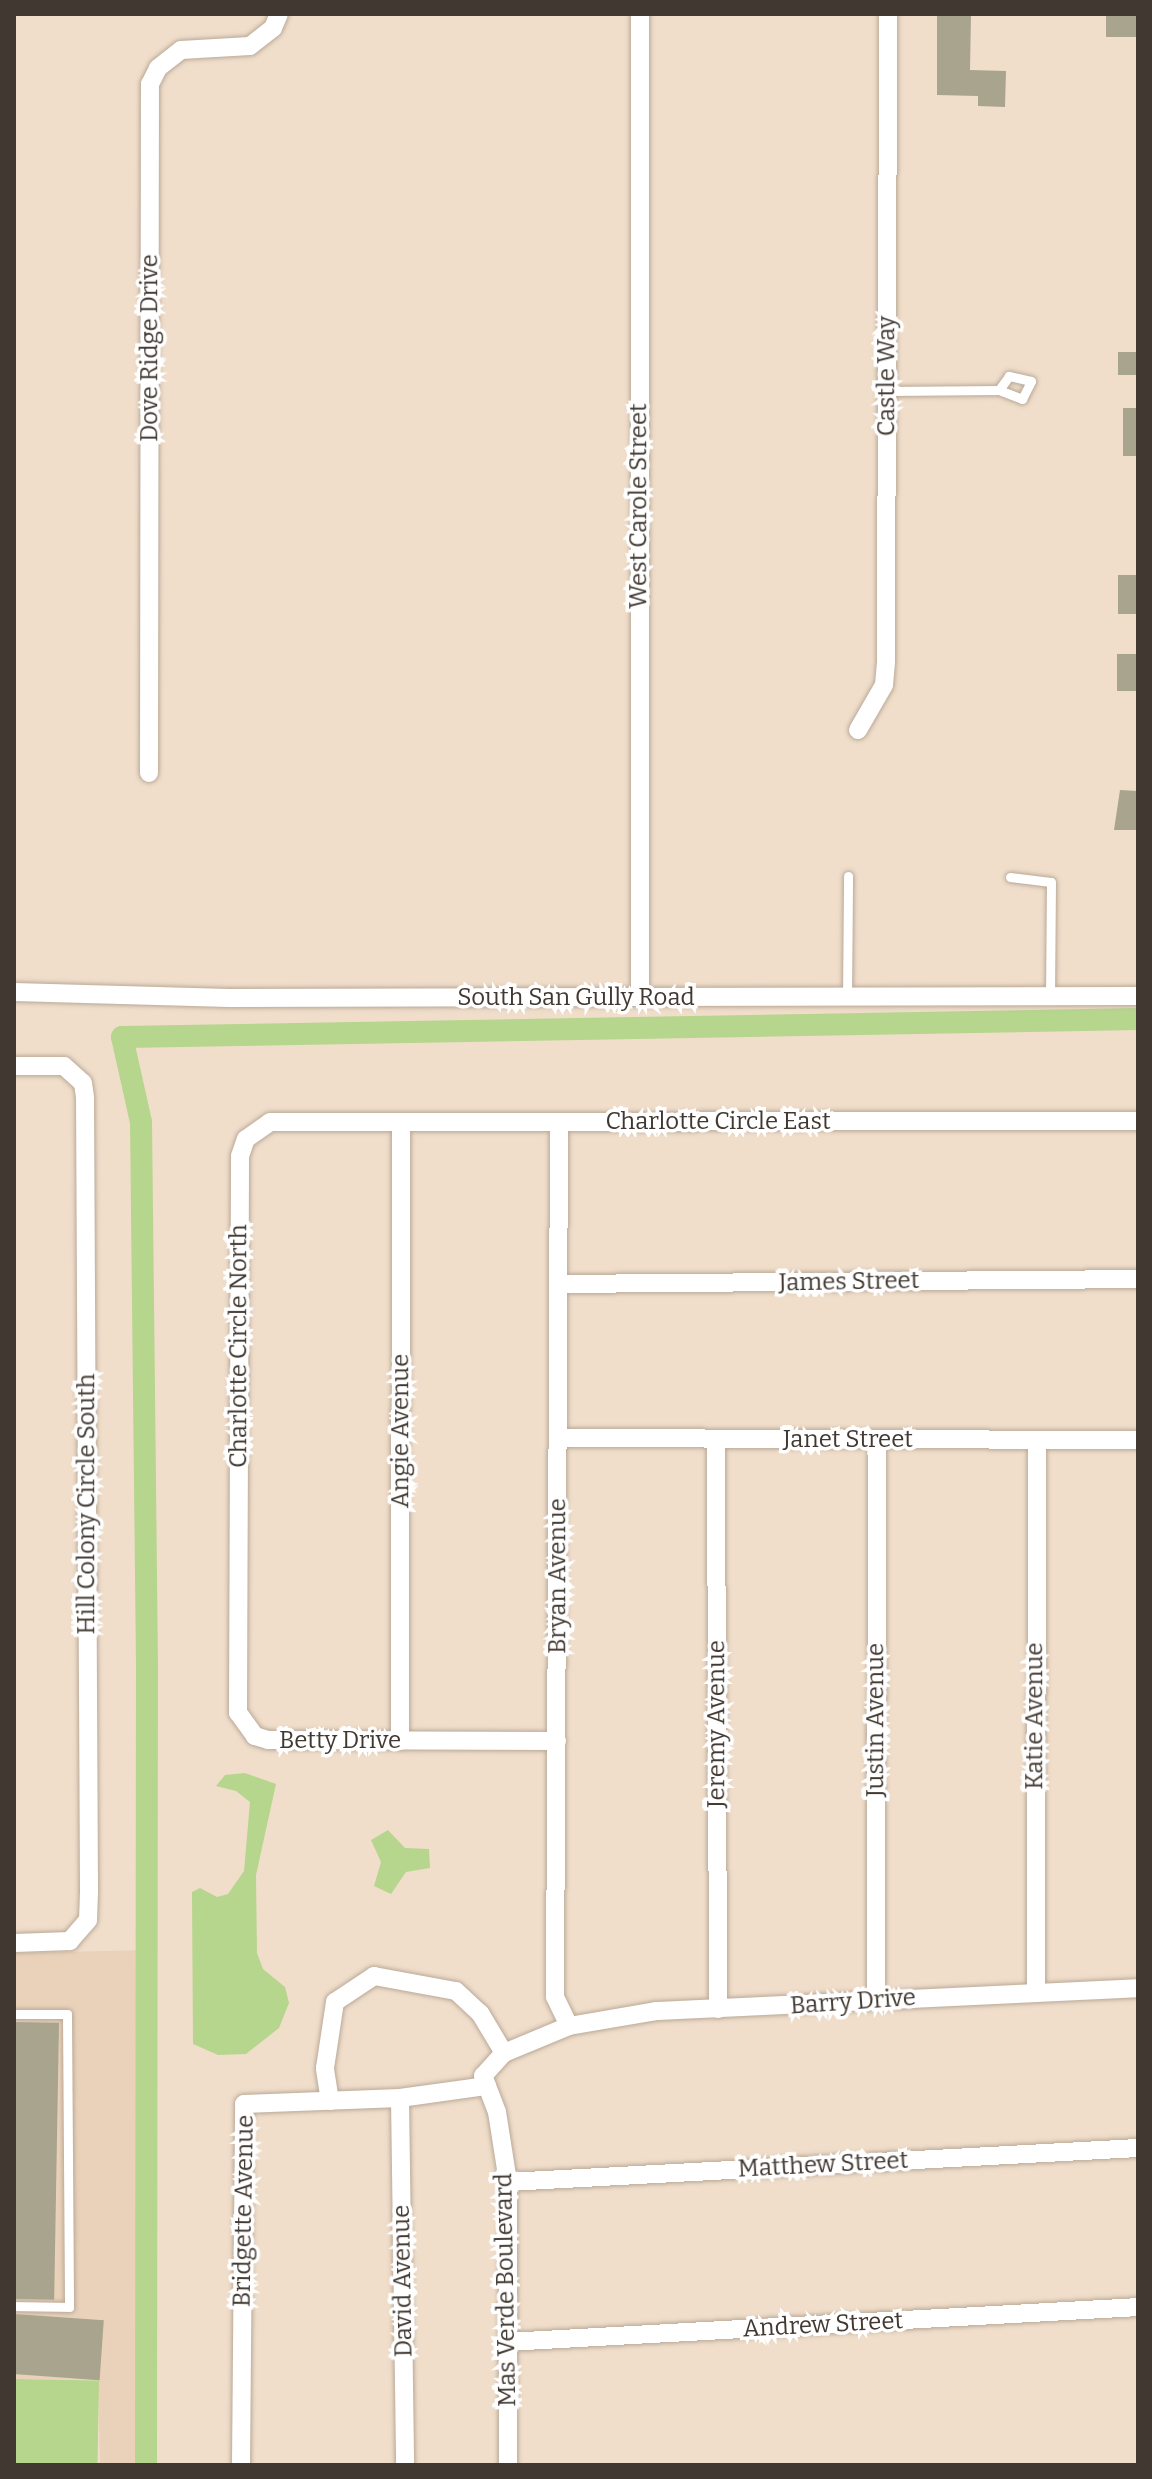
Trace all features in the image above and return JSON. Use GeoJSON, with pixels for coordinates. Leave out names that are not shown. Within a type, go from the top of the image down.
{"type":"FeatureCollection","features":[{"type":"Feature","properties":{"kind":"street","name":"Dove Ridge Drive"},"geometry":{"type":"LineString","coordinates":[[149,773],[150,84],[158,68],[181,50],[250,46],[273,28],[279,14]]}},
{"type":"Feature","properties":{"kind":"street","name":"West Carole Street"},"geometry":{"type":"LineString","coordinates":[[640,14],[640,998]]}},
{"type":"Feature","properties":{"kind":"street","name":"Castle Way"},"geometry":{"type":"LineString","coordinates":[[858,730],[884,685],[888,14]]}},
{"type":"Feature","properties":{"kind":"street","name":"South San Gully Road"},"geometry":{"type":"LineString","coordinates":[[14,992],[229,998],[1050,1000],[1138,996]]}},
{"type":"Feature","properties":{"kind":"street","name":"Hill Colony Circle South"},"geometry":{"type":"LineString","coordinates":[[14,1066],[64,1066],[76,1074],[85,1097],[89,1876],[88,1920],[80,1934],[61,1943],[14,1943]]}},
{"type":"Feature","properties":{"kind":"street","name":"Charlotte Circle East"},"geometry":{"type":"LineString","coordinates":[[298,1122],[1138,1121]]}},
{"type":"Feature","properties":{"kind":"street","name":"Charlotte Circle North"},"geometry":{"type":"LineString","coordinates":[[238,1612],[240,1156],[246,1139],[258,1128],[298,1122]]}},
{"type":"Feature","properties":{"kind":"street","name":"Angie Avenue"},"geometry":{"type":"LineString","coordinates":[[400,1741],[401,1122]]}},
{"type":"Feature","properties":{"kind":"street","name":"Bryan Avenue"},"geometry":{"type":"LineString","coordinates":[[559,1122],[555,1997],[569,2026]]}},
{"type":"Feature","properties":{"kind":"street","name":"James Street"},"geometry":{"type":"LineString","coordinates":[[559,1284],[1138,1279]]}},
{"type":"Feature","properties":{"kind":"street","name":"Janet Street"},"geometry":{"type":"LineString","coordinates":[[558,1438],[1138,1440]]}},
{"type":"Feature","properties":{"kind":"street","name":"Jeremy Avenue"},"geometry":{"type":"LineString","coordinates":[[716,1439],[718,2009]]}},
{"type":"Feature","properties":{"kind":"street","name":"Justin Avenue"},"geometry":{"type":"LineString","coordinates":[[876,2000],[877,1440]]}},
{"type":"Feature","properties":{"kind":"street","name":"Katie Avenue"},"geometry":{"type":"LineString","coordinates":[[1036,1992],[1037,1440]]}},
{"type":"Feature","properties":{"kind":"street","name":"Betty Drive"},"geometry":{"type":"LineString","coordinates":[[238,1612],[238,1713],[255,1736],[400,1741],[557,1741]]}},
{"type":"Feature","properties":{"kind":"street"},"geometry":{"type":"LineString","coordinates":[[330,2101],[325,2068],[335,2002],[374,1976],[456,1991],[480,2013],[504,2053]]}},
{"type":"Feature","properties":{"kind":"street","name":"Barry Drive"},"geometry":{"type":"LineString","coordinates":[[569,2026],[630,2014],[1138,1988]]}},
{"type":"Feature","properties":{"kind":"street"},"geometry":{"type":"LineString","coordinates":[[487,2086],[483,2076],[504,2053],[569,2026]]}},
{"type":"Feature","properties":{"kind":"street","name":"Bridgette Avenue"},"geometry":{"type":"LineString","coordinates":[[241,2465],[244,2104],[400,2098],[487,2086]]}},
{"type":"Feature","properties":{"kind":"street","name":"Mas Verde Boulevard"},"geometry":{"type":"LineString","coordinates":[[487,2086],[497,2112],[508,2182],[508,2465]]}},
{"type":"Feature","properties":{"kind":"street","name":"David Avenue"},"geometry":{"type":"LineString","coordinates":[[400,2098],[405,2465]]}},
{"type":"Feature","properties":{"kind":"street","name":"Matthew Street"},"geometry":{"type":"LineString","coordinates":[[508,2182],[1138,2148]]}},
{"type":"Feature","properties":{"kind":"street","name":"Andrew Street"},"geometry":{"type":"LineString","coordinates":[[507,2342],[1138,2307]]}},
{"type":"Feature","properties":{"kind":"lane"},"geometry":{"type":"LineString","coordinates":[[887,391],[999,390]]}},
{"type":"Feature","properties":{"kind":"lane"},"geometry":{"type":"LineString","coordinates":[[847,999],[848,876]]}},
{"type":"Feature","properties":{"kind":"lane"},"geometry":{"type":"LineString","coordinates":[[1010,877],[1051,882],[1050,1000]]}},
{"type":"Feature","properties":{"kind":"lane"},"geometry":{"type":"LineString","coordinates":[[14,2014],[67,2014],[69,2307],[14,2306]]}},
{"type":"Feature","properties":{"kind":"shaded area"},"geometry":{"type":"Polygon","coordinates":[[[245,1773],[276,1784],[256,1875],[257,1953],[263,1969],[285,1987],[289,2003],[279,2028],[246,2054],[218,2055],[193,2044],[192,1892],[200,1888],[217,1897],[228,1894],[244,1871],[250,1802],[236,1791],[216,1786],[225,1775],[245,1773]]]}},
{"type":"Feature","properties":{"kind":"shaded area"},"geometry":{"type":"Polygon","coordinates":[[[388,1830],[405,1848],[429,1849],[430,1868],[406,1872],[391,1894],[374,1886],[381,1862],[371,1840],[388,1830]]]}},
{"type":"Feature","properties":{"kind":"shaded area"},"geometry":{"type":"Polygon","coordinates":[[[147,1950],[151,2465],[100,2465],[98,2380],[14,2379],[14,1953],[147,1950]]]}},
{"type":"Feature","properties":{"kind":"shaded area"},"geometry":{"type":"Polygon","coordinates":[[[14,2379],[99,2380],[98,2465],[14,2465],[14,2379]]]}},
{"type":"Feature","properties":{"kind":"building"},"geometry":{"type":"Polygon","coordinates":[[[937,14],[971,14],[970,70],[1006,71],[1005,107],[978,106],[978,96],[937,95],[937,14]]]}},
{"type":"Feature","properties":{"kind":"building"},"geometry":{"type":"Polygon","coordinates":[[[1106,14],[1138,14],[1138,37],[1106,37],[1106,14]]]}},
{"type":"Feature","properties":{"kind":"building"},"geometry":{"type":"Polygon","coordinates":[[[1118,352],[1138,352],[1138,375],[1118,375],[1118,352]]]}},
{"type":"Feature","properties":{"kind":"building"},"geometry":{"type":"Polygon","coordinates":[[[1123,408],[1138,408],[1138,456],[1123,456],[1123,408]]]}},
{"type":"Feature","properties":{"kind":"building"},"geometry":{"type":"Polygon","coordinates":[[[1118,575],[1138,575],[1138,614],[1118,614],[1118,575]]]}},
{"type":"Feature","properties":{"kind":"building"},"geometry":{"type":"Polygon","coordinates":[[[1117,654],[1137,654],[1137,691],[1117,691],[1117,654]]]}},
{"type":"Feature","properties":{"kind":"building"},"geometry":{"type":"Polygon","coordinates":[[[1120,790],[1138,791],[1138,830],[1114,830],[1120,790]]]}},
{"type":"Feature","properties":{"kind":"building"},"geometry":{"type":"Polygon","coordinates":[[[14,2022],[59,2023],[54,2300],[14,2299],[14,2022]]]}},
{"type":"Feature","properties":{"kind":"building"},"geometry":{"type":"Polygon","coordinates":[[[14,2314],[104,2320],[100,2380],[14,2374],[14,2314]]]}},
{"type":"Feature","properties":{"kind":"waterway"},"geometry":{"type":"LineString","coordinates":[[146,2465],[147,1666],[141,1122],[122,1037],[1138,1019]]}}]}
